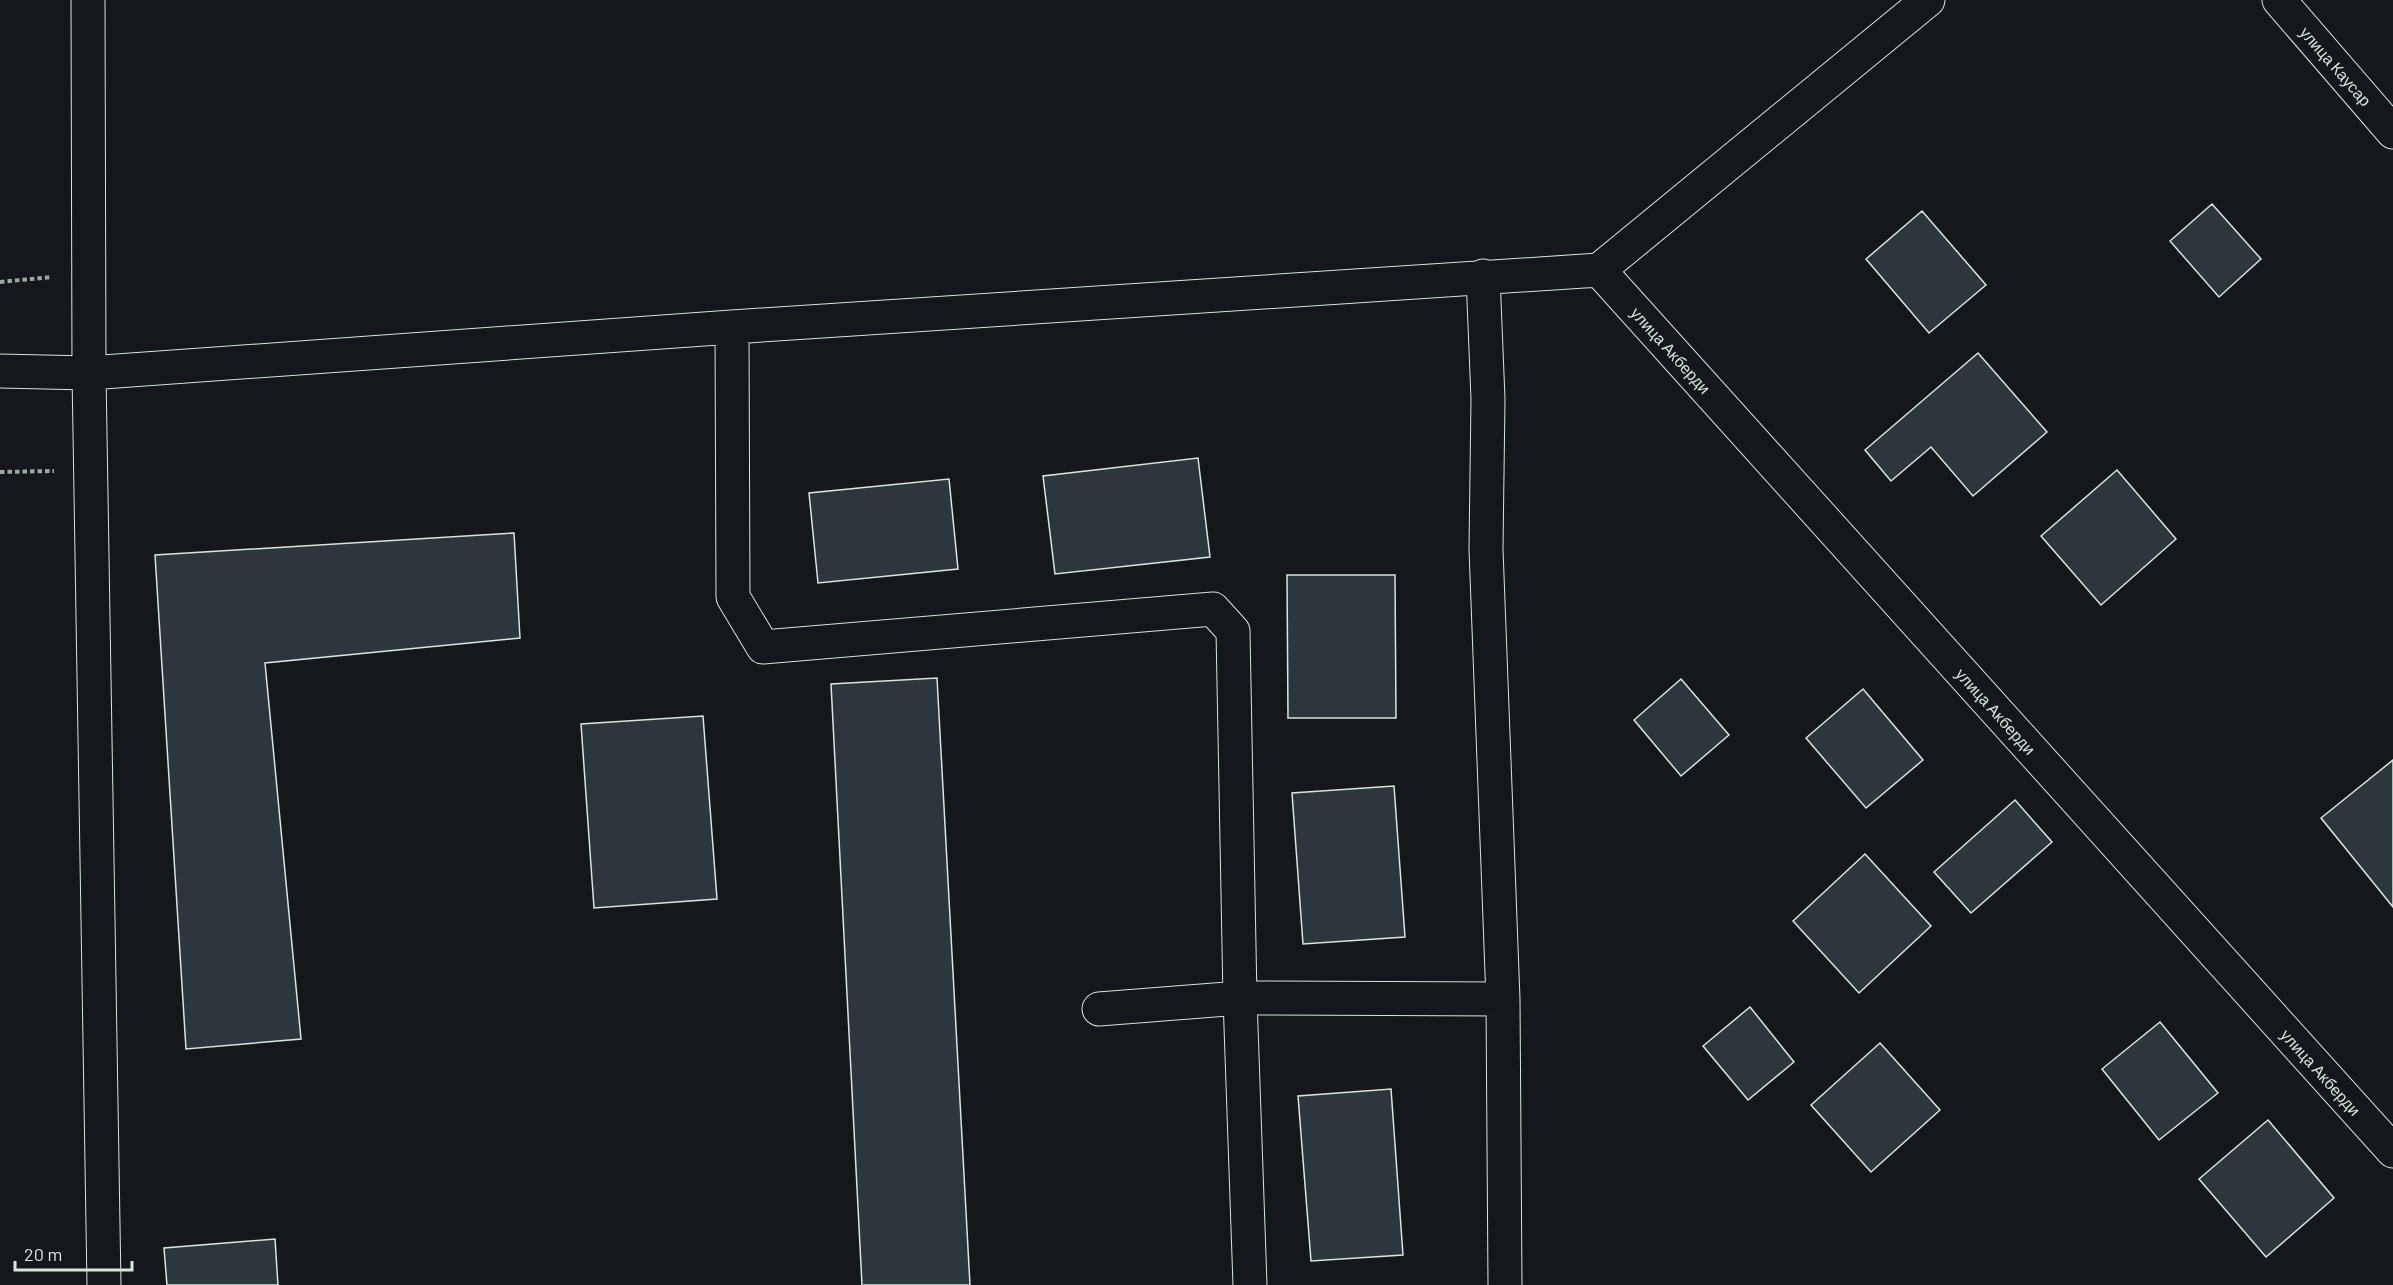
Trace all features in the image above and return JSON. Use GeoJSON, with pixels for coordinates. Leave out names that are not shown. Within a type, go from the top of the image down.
{"type":"FeatureCollection","features":[{"type":"Feature","properties":{"kind":"street"},"geometry":{"type":"LineString","coordinates":[[88,0],[90,470],[104,1285]]}},
{"type":"Feature","properties":{"kind":"street"},"geometry":{"type":"LineString","coordinates":[[0,371],[89,372],[1483,276],[1599,270],[1928,0]]}},
{"type":"Feature","properties":{"kind":"street","name":"улица Каусар"},"geometry":{"type":"LineString","coordinates":[[2279,0],[2393,132]]}},
{"type":"Feature","properties":{"kind":"street","name":"улица Акберди"},"geometry":{"type":"LineString","coordinates":[[1599,270],[2393,1151]]}},
{"type":"Feature","properties":{"kind":"street"},"geometry":{"type":"LineString","coordinates":[[1483,276],[1488,399],[1486,549],[1503,999],[1505,1285]]}},
{"type":"Feature","properties":{"kind":"street"},"geometry":{"type":"LineString","coordinates":[[732,327],[733,597],[763,647],[1213,609],[1233,631],[1240,998],[1250,1285]]}},
{"type":"Feature","properties":{"kind":"street"},"geometry":{"type":"LineString","coordinates":[[1099,1009],[1240,998],[1503,999]]}},
{"type":"Feature","properties":{"kind":"path"},"geometry":{"type":"LineString","coordinates":[[0,282],[89,273]]}},
{"type":"Feature","properties":{"kind":"path"},"geometry":{"type":"LineString","coordinates":[[0,472],[90,470]]}},
{"type":"Feature","properties":{"kind":"building"},"geometry":{"type":"Polygon","coordinates":[[[2212,204],[2261,259],[2219,297],[2170,241],[2212,204]]]}},
{"type":"Feature","properties":{"kind":"building"},"geometry":{"type":"Polygon","coordinates":[[[1922,211],[1986,285],[1929,333],[1866,259],[1922,211]]]}},
{"type":"Feature","properties":{"kind":"building"},"geometry":{"type":"Polygon","coordinates":[[[1978,353],[2047,432],[1973,496],[1931,447],[1891,481],[1865,450],[1978,353]]]}},
{"type":"Feature","properties":{"kind":"building"},"geometry":{"type":"Polygon","coordinates":[[[1198,458],[1210,557],[1055,574],[1043,476],[1198,458]]]}},
{"type":"Feature","properties":{"kind":"building"},"geometry":{"type":"Polygon","coordinates":[[[2117,470],[2176,539],[2101,605],[2041,536],[2117,470]]]}},
{"type":"Feature","properties":{"kind":"building"},"geometry":{"type":"Polygon","coordinates":[[[949,479],[958,569],[818,583],[809,493],[949,479]]]}},
{"type":"Feature","properties":{"kind":"building"},"geometry":{"type":"Polygon","coordinates":[[[514,533],[520,638],[265,663],[301,1039],[186,1049],[155,555],[514,533]]]}},
{"type":"Feature","properties":{"kind":"building"},"geometry":{"type":"Polygon","coordinates":[[[1287,575],[1395,575],[1396,718],[1288,718],[1287,575]]]}},
{"type":"Feature","properties":{"kind":"building"},"geometry":{"type":"Polygon","coordinates":[[[937,678],[970,1285],[862,1285],[831,684],[937,678]]]}},
{"type":"Feature","properties":{"kind":"building"},"geometry":{"type":"Polygon","coordinates":[[[1681,679],[1729,735],[1681,776],[1634,720],[1681,679]]]}},
{"type":"Feature","properties":{"kind":"building"},"geometry":{"type":"Polygon","coordinates":[[[1863,689],[1923,760],[1866,808],[1806,738],[1863,689]]]}},
{"type":"Feature","properties":{"kind":"building"},"geometry":{"type":"Polygon","coordinates":[[[703,716],[717,899],[594,908],[581,724],[703,716]]]}},
{"type":"Feature","properties":{"kind":"building"},"geometry":{"type":"Polygon","coordinates":[[[2393,760],[2393,907],[2321,818],[2393,760]]]}},
{"type":"Feature","properties":{"kind":"building"},"geometry":{"type":"Polygon","coordinates":[[[1394,786],[1405,937],[1303,944],[1292,793],[1394,786]]]}},
{"type":"Feature","properties":{"kind":"building"},"geometry":{"type":"Polygon","coordinates":[[[2015,800],[2052,842],[1971,913],[1934,872],[2015,800]]]}},
{"type":"Feature","properties":{"kind":"building"},"geometry":{"type":"Polygon","coordinates":[[[1865,854],[1931,926],[1859,993],[1793,921],[1865,854]]]}},
{"type":"Feature","properties":{"kind":"building"},"geometry":{"type":"Polygon","coordinates":[[[1750,1007],[1794,1062],[1748,1100],[1703,1046],[1750,1007]]]}},
{"type":"Feature","properties":{"kind":"building"},"geometry":{"type":"Polygon","coordinates":[[[2160,1022],[2218,1093],[2159,1140],[2102,1069],[2160,1022]]]}},
{"type":"Feature","properties":{"kind":"building"},"geometry":{"type":"Polygon","coordinates":[[[1880,1043],[1940,1110],[1871,1172],[1811,1105],[1880,1043]]]}},
{"type":"Feature","properties":{"kind":"building"},"geometry":{"type":"Polygon","coordinates":[[[1391,1089],[1403,1255],[1311,1261],[1298,1096],[1391,1089]]]}},
{"type":"Feature","properties":{"kind":"building"},"geometry":{"type":"Polygon","coordinates":[[[2268,1120],[2334,1198],[2266,1257],[2199,1179],[2268,1120]]]}},
{"type":"Feature","properties":{"kind":"building"},"geometry":{"type":"Polygon","coordinates":[[[275,1239],[278,1285],[167,1285],[164,1248],[275,1239]]]}}]}
